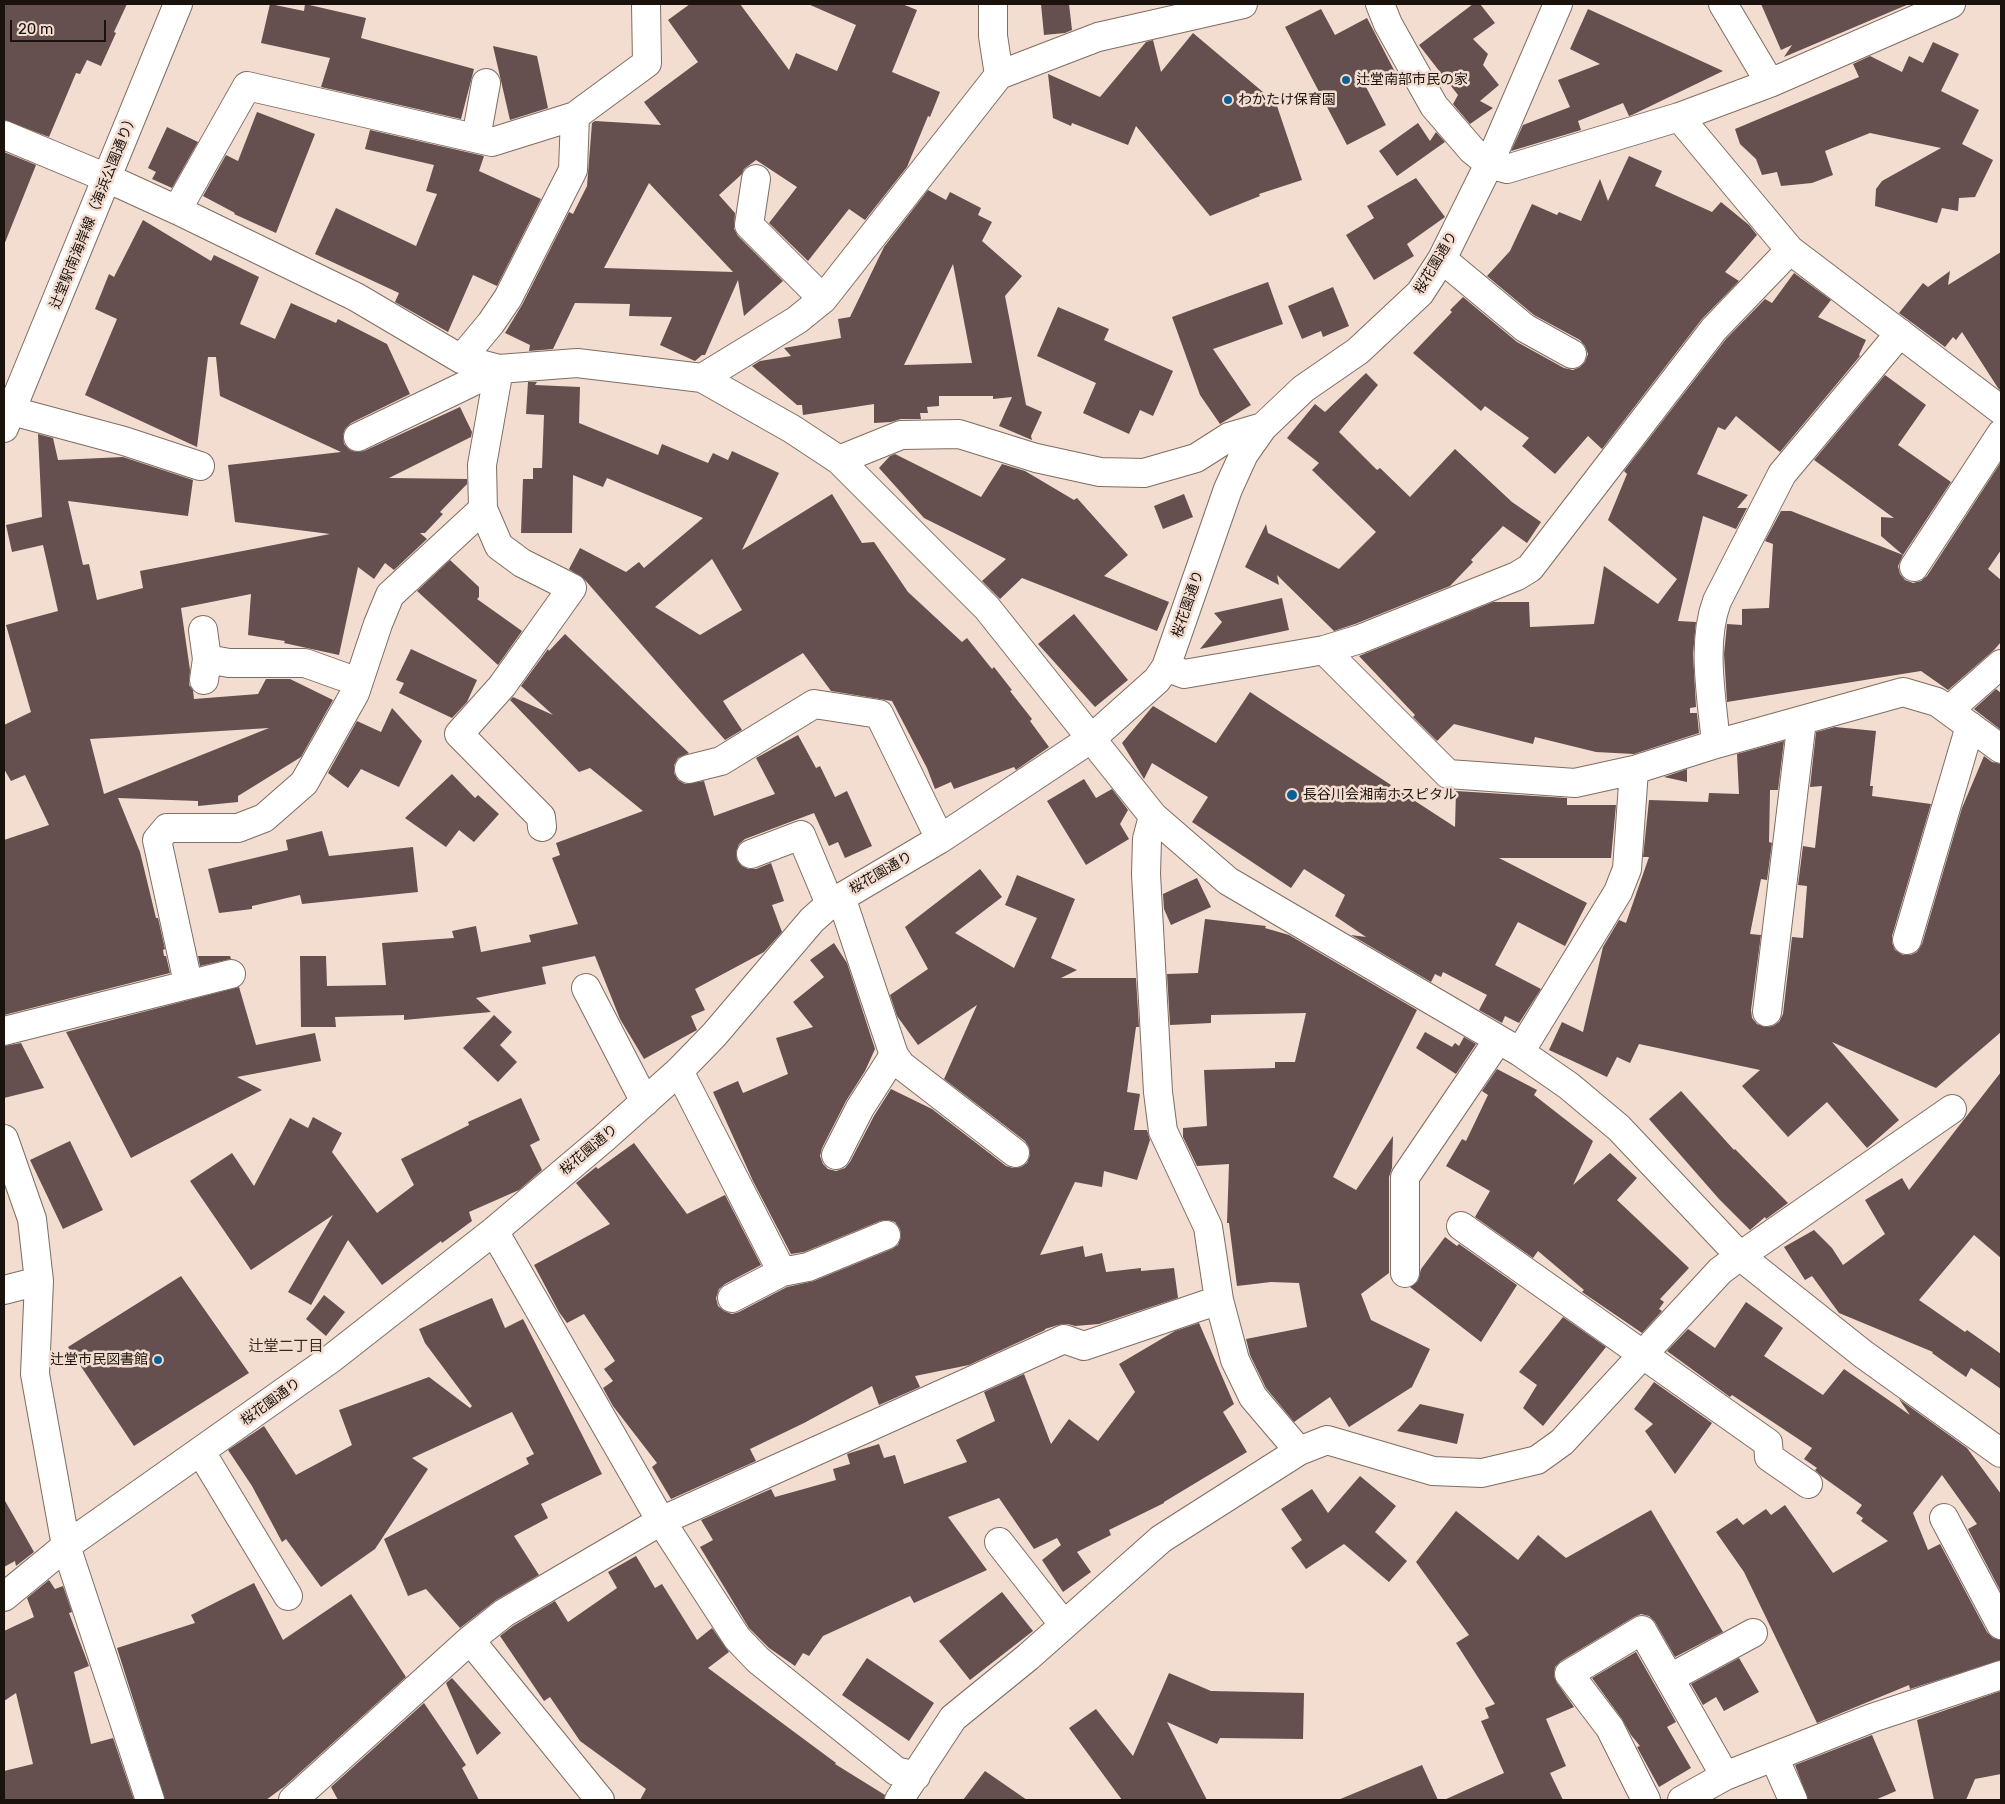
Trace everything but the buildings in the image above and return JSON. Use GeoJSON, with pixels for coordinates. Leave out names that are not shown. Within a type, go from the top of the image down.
{"type":"FeatureCollection","features":[{"type":"Feature","properties":{"kind":"street","name":"辻堂駅南海岸線（海浜公園通り）"},"geometry":{"type":"LineString","coordinates":[[7,425],[178,4]]}},
{"type":"Feature","properties":{"kind":"street"},"geometry":{"type":"LineString","coordinates":[[177,210],[247,86],[492,142],[575,116],[647,63],[646,4]]}},
{"type":"Feature","properties":{"kind":"street"},"geometry":{"type":"LineString","coordinates":[[993,4],[993,36],[999,75]]}},
{"type":"Feature","properties":{"kind":"street"},"geometry":{"type":"LineString","coordinates":[[702,378],[796,320],[823,298],[999,75],[1098,37],[1178,10],[1243,4]]}},
{"type":"Feature","properties":{"kind":"street"},"geometry":{"type":"LineString","coordinates":[[1380,4],[1388,24],[1434,106],[1472,150],[1488,164],[1507,169],[1679,117],[1770,83],[1951,4]]}},
{"type":"Feature","properties":{"kind":"street","name":"桜花園通り"},"geometry":{"type":"LineString","coordinates":[[4,1597],[66,1546],[202,1452],[332,1358],[494,1231],[679,1071],[714,1035],[812,920],[835,900],[940,839],[1092,738],[1157,680],[1166,667],[1228,489],[1244,454],[1263,427],[1303,389],[1358,351],[1420,293],[1442,259],[1488,164],[1558,4]]}},
{"type":"Feature","properties":{"kind":"street"},"geometry":{"type":"LineString","coordinates":[[1723,4],[1770,83]]}},
{"type":"Feature","properties":{"kind":"street"},"geometry":{"type":"LineString","coordinates":[[476,138],[486,83]]}},
{"type":"Feature","properties":{"kind":"street"},"geometry":{"type":"LineString","coordinates":[[461,358],[491,323],[508,298],[573,170],[575,116]]}},
{"type":"Feature","properties":{"kind":"street"},"geometry":{"type":"LineString","coordinates":[[1679,117],[1790,250],[2001,410]]}},
{"type":"Feature","properties":{"kind":"street"},"geometry":{"type":"LineString","coordinates":[[4,135],[107,178],[177,210],[356,297],[461,358],[500,369],[577,363],[702,378],[792,429],[839,460],[987,608],[1153,816],[1228,881],[1509,1046],[1569,1086],[1619,1128],[1740,1256],[1863,1354],[2001,1453]]}},
{"type":"Feature","properties":{"kind":"street"},"geometry":{"type":"LineString","coordinates":[[756,179],[749,225],[823,298]]}},
{"type":"Feature","properties":{"kind":"street"},"geometry":{"type":"LineString","coordinates":[[1166,667],[1184,674],[1324,650],[1360,638],[1508,580],[1530,568],[1714,329],[1790,250]]}},
{"type":"Feature","properties":{"kind":"street"},"geometry":{"type":"LineString","coordinates":[[1442,259],[1525,328],[1572,354]]}},
{"type":"Feature","properties":{"kind":"street"},"geometry":{"type":"LineString","coordinates":[[1716,744],[1708,645],[1712,614],[1717,601],[1782,474],[1900,332]]}},
{"type":"Feature","properties":{"kind":"street"},"geometry":{"type":"LineString","coordinates":[[358,437],[500,369]]}},
{"type":"Feature","properties":{"kind":"street"},"geometry":{"type":"LineString","coordinates":[[500,369],[482,464],[483,509],[498,546],[522,563],[572,588],[502,686],[459,734],[541,817],[542,827]]}},
{"type":"Feature","properties":{"kind":"street"},"geometry":{"type":"LineString","coordinates":[[7,425],[124,441],[200,466]]}},
{"type":"Feature","properties":{"kind":"street"},"geometry":{"type":"LineString","coordinates":[[839,460],[901,435],[959,434],[1036,458],[1100,472],[1144,473],[1196,458],[1230,437],[1263,427]]}},
{"type":"Feature","properties":{"kind":"street"},"geometry":{"type":"LineString","coordinates":[[1914,567],[2001,434]]}},
{"type":"Feature","properties":{"kind":"street"},"geometry":{"type":"LineString","coordinates":[[188,983],[157,840],[167,828],[238,828],[264,818],[304,783],[355,693],[378,624],[390,595],[483,509]]}},
{"type":"Feature","properties":{"kind":"street"},"geometry":{"type":"LineString","coordinates":[[203,630],[205,669],[229,664],[305,663],[358,682]]}},
{"type":"Feature","properties":{"kind":"street"},"geometry":{"type":"LineString","coordinates":[[1324,650],[1448,774],[1575,783],[1634,770],[1716,744],[1903,692],[1937,702],[2001,749]]}},
{"type":"Feature","properties":{"kind":"street"},"geometry":{"type":"LineString","coordinates":[[1907,940],[1959,718],[2001,664]]}},
{"type":"Feature","properties":{"kind":"street"},"geometry":{"type":"LineString","coordinates":[[689,769],[721,760],[814,704],[879,714],[940,839]]}},
{"type":"Feature","properties":{"kind":"street"},"geometry":{"type":"LineString","coordinates":[[1767,1012],[1802,720]]}},
{"type":"Feature","properties":{"kind":"street"},"geometry":{"type":"LineString","coordinates":[[1405,1273],[1405,1177],[1509,1046],[1618,892],[1628,869],[1634,770]]}},
{"type":"Feature","properties":{"kind":"street"},"geometry":{"type":"LineString","coordinates":[[1153,816],[1147,839],[1146,874],[1158,1092],[1163,1131],[1208,1227],[1219,1300],[1235,1360],[1253,1397],[1299,1451]]}},
{"type":"Feature","properties":{"kind":"street"},"geometry":{"type":"LineString","coordinates":[[751,854],[801,836],[835,900],[894,1055],[901,1065],[1015,1153]]}},
{"type":"Feature","properties":{"kind":"street"},"geometry":{"type":"LineString","coordinates":[[4,1031],[188,983],[232,974]]}},
{"type":"Feature","properties":{"kind":"street"},"geometry":{"type":"LineString","coordinates":[[586,988],[645,1102]]}},
{"type":"Feature","properties":{"kind":"street"},"geometry":{"type":"LineString","coordinates":[[836,1155],[860,1108],[894,1055]]}},
{"type":"Feature","properties":{"kind":"street"},"geometry":{"type":"LineString","coordinates":[[679,1071],[782,1272]]}},
{"type":"Feature","properties":{"kind":"street"},"geometry":{"type":"LineString","coordinates":[[899,1800],[953,1718],[1064,1626],[1160,1539],[1299,1451],[1327,1440],[1433,1471],[1482,1473],[1537,1460],[1562,1442],[1720,1271],[1952,1109]]}},
{"type":"Feature","properties":{"kind":"street"},"geometry":{"type":"LineString","coordinates":[[4,1139],[32,1219],[39,1281],[35,1374],[66,1546],[150,1800]]}},
{"type":"Feature","properties":{"kind":"street"},"geometry":{"type":"LineString","coordinates":[[1461,1226],[1768,1443],[1769,1458],[1808,1484]]}},
{"type":"Feature","properties":{"kind":"street"},"geometry":{"type":"LineString","coordinates":[[494,1231],[661,1521],[737,1638],[753,1654],[896,1771],[916,1776]]}},
{"type":"Feature","properties":{"kind":"street"},"geometry":{"type":"LineString","coordinates":[[732,1298],[782,1272],[808,1267],[886,1236]]}},
{"type":"Feature","properties":{"kind":"street"},"geometry":{"type":"LineString","coordinates":[[4,1290],[39,1281]]}},
{"type":"Feature","properties":{"kind":"street"},"geometry":{"type":"LineString","coordinates":[[293,1800],[470,1640],[504,1613],[661,1521],[1064,1339],[1084,1346],[1219,1300]]}},
{"type":"Feature","properties":{"kind":"street"},"geometry":{"type":"LineString","coordinates":[[202,1452],[288,1596]]}},
{"type":"Feature","properties":{"kind":"street"},"geometry":{"type":"LineString","coordinates":[[1944,1518],[2001,1625]]}},
{"type":"Feature","properties":{"kind":"street"},"geometry":{"type":"LineString","coordinates":[[999,1542],[1064,1626]]}},
{"type":"Feature","properties":{"kind":"street"},"geometry":{"type":"LineString","coordinates":[[1646,1800],[1610,1728],[1569,1674],[1642,1630],[1725,1776]]}},
{"type":"Feature","properties":{"kind":"street"},"geometry":{"type":"LineString","coordinates":[[1670,1678],[1753,1633]]}},
{"type":"Feature","properties":{"kind":"street"},"geometry":{"type":"LineString","coordinates":[[470,1640],[600,1800]]}},
{"type":"Feature","properties":{"kind":"street"},"geometry":{"type":"LineString","coordinates":[[1682,1800],[1725,1776],[1872,1718],[2001,1675]]}},
{"type":"Feature","properties":{"kind":"street"},"geometry":{"type":"LineString","coordinates":[[1774,1757],[1793,1800]]}},
{"type":"Feature","properties":{"kind":"place","name":"辻堂南部市民の家"},"geometry":{"type":"Point","coordinates":[1346,80]}},
{"type":"Feature","properties":{"kind":"place","name":"わかたけ保育園"},"geometry":{"type":"Point","coordinates":[1228,100]}},
{"type":"Feature","properties":{"kind":"place","name":"長谷川会湘南ホスピタル"},"geometry":{"type":"Point","coordinates":[1292,795]}},
{"type":"Feature","properties":{"kind":"place","name":"辻堂市民図書館"},"geometry":{"type":"Point","coordinates":[158,1360]}},
{"type":"Feature","properties":{"kind":"district","name":"辻堂二丁目"},"geometry":{"type":"Point","coordinates":[286,1347]}}]}
